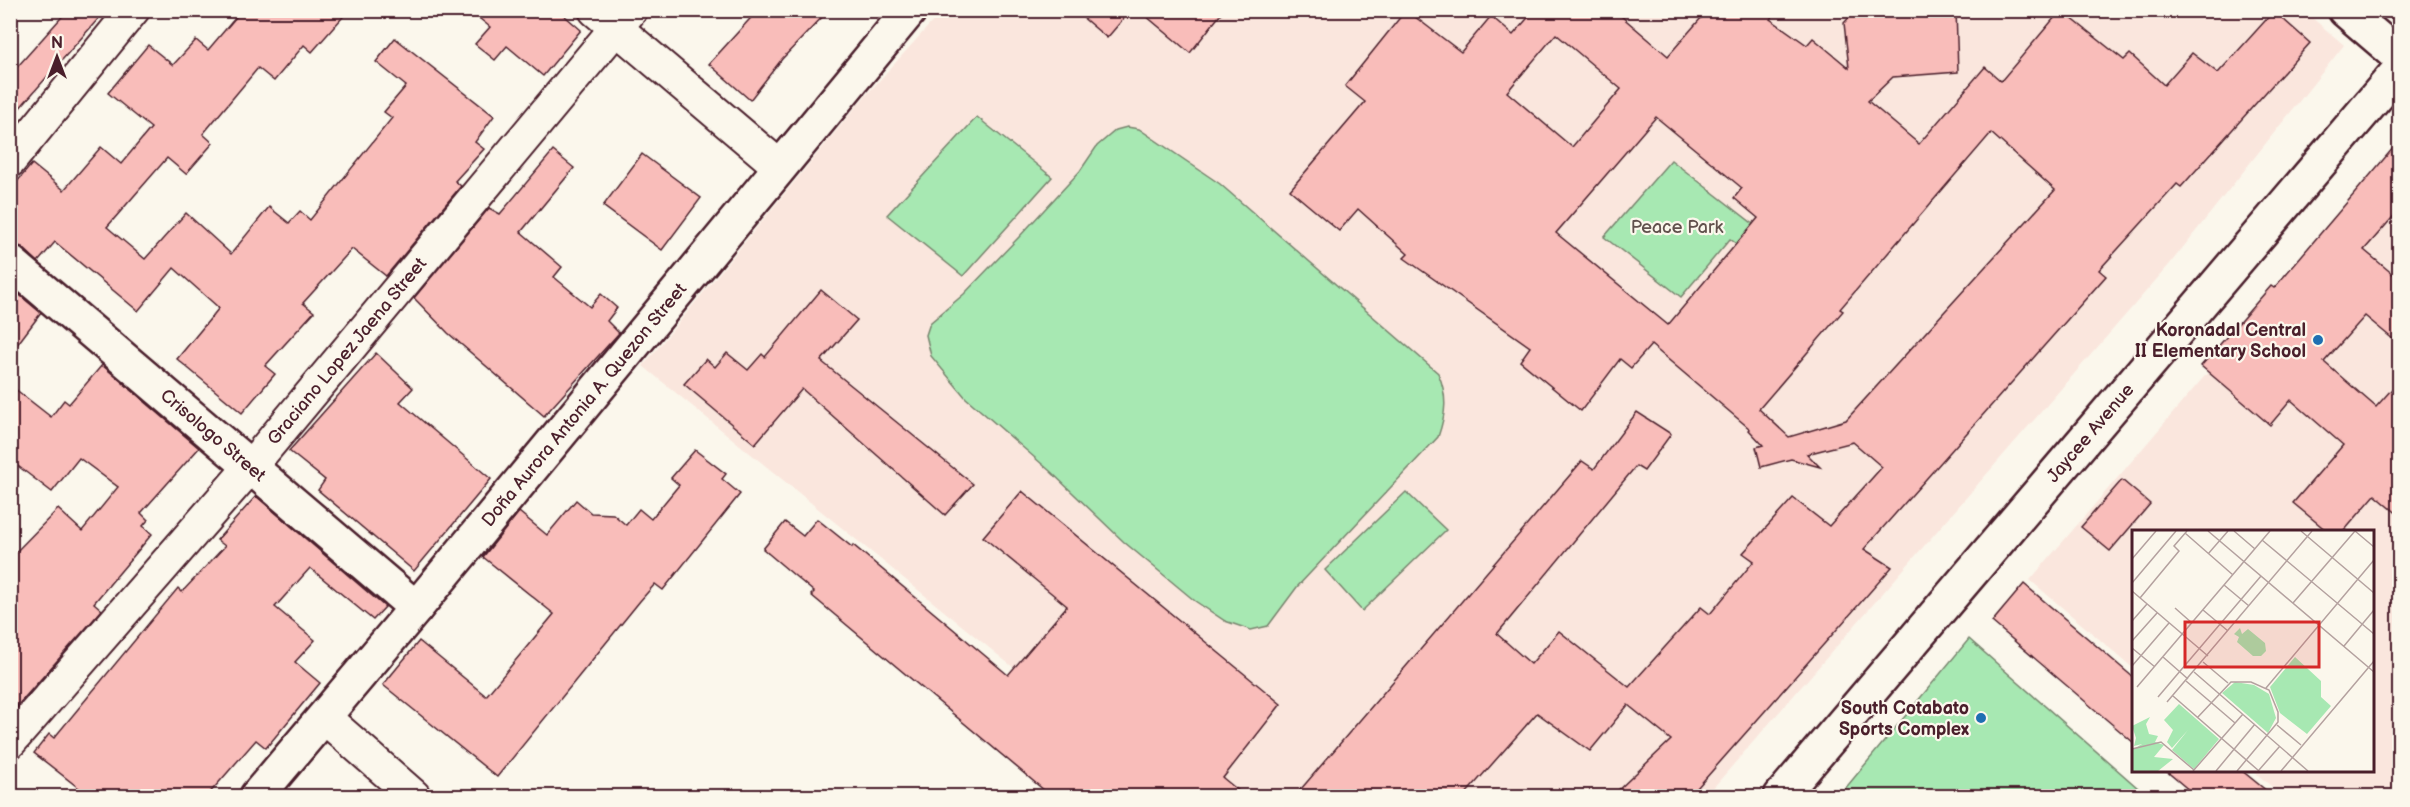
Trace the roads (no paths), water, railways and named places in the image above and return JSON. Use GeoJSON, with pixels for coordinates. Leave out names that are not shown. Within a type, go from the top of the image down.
{"type":"FeatureCollection","features":[{"type":"Feature","properties":{"kind":"street","name":"Doña Aurora Antonia A. Quezon Street"},"geometry":{"type":"LineString","coordinates":[[257,796],[325,718],[909,10]]}},
{"type":"Feature","properties":{"kind":"street"},"geometry":{"type":"LineString","coordinates":[[2345,10],[2400,57]]}},
{"type":"Feature","properties":{"kind":"street"},"geometry":{"type":"LineString","coordinates":[[10,161],[128,12]]}},
{"type":"Feature","properties":{"kind":"street"},"geometry":{"type":"LineString","coordinates":[[614,16],[779,166]]}},
{"type":"Feature","properties":{"kind":"street","name":"Graciano Lopez Jaena Street"},"geometry":{"type":"LineString","coordinates":[[10,742],[252,466],[614,16]]}},
{"type":"Feature","properties":{"kind":"street","name":"Jaycee Avenue"},"geometry":{"type":"LineString","coordinates":[[1781,796],[2400,69]]}},
{"type":"Feature","properties":{"kind":"street","name":"Crisologo Street"},"geometry":{"type":"LineString","coordinates":[[10,262],[416,608]]}},
{"type":"Feature","properties":{"kind":"street"},"geometry":{"type":"LineString","coordinates":[[325,718],[414,796]]}},
{"type":"Feature","properties":{"kind":"place","name":"Koronadal Central II Elementary School"},"geometry":{"type":"Point","coordinates":[2318,340]}},
{"type":"Feature","properties":{"kind":"place","name":"South Cotabato Sports Complex"},"geometry":{"type":"Point","coordinates":[1981,718]}},
{"type":"Feature","properties":{"kind":"park label","name":"Peace Park"},"geometry":{"type":"Point","coordinates":[1677,227]}}]}
